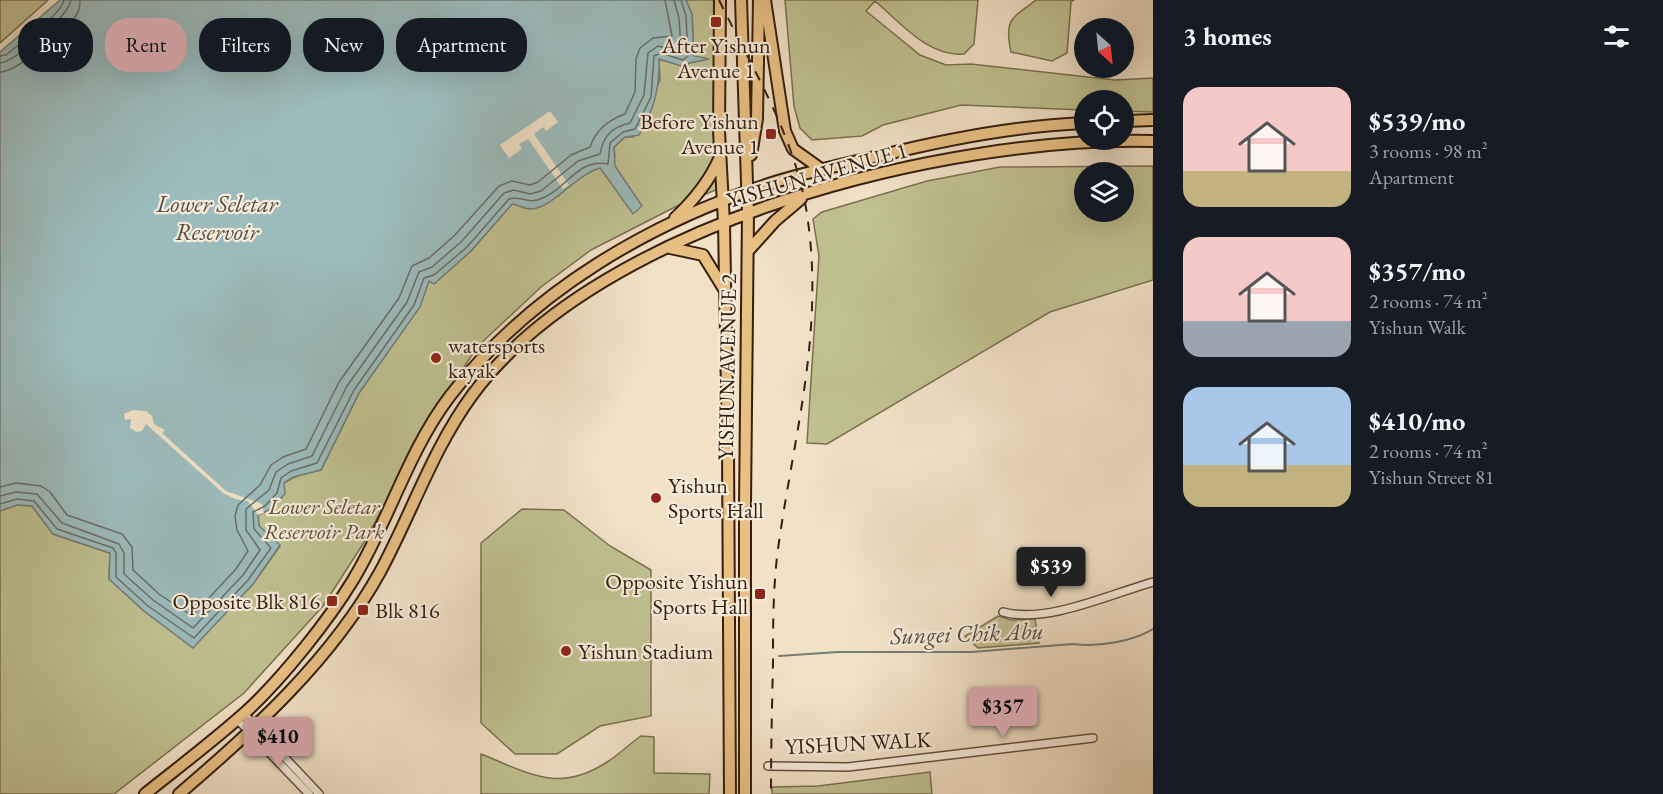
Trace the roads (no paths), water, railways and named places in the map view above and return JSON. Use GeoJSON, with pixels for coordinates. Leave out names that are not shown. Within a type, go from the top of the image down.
{"type":"FeatureCollection","features":[{"type":"Feature","properties":{"kind":"main road","name":"YISHUN AVENUE 2"},"geometry":{"type":"LineString","coordinates":[[720,0],[720,156],[726,293],[729,794]]}},
{"type":"Feature","properties":{"kind":"main road"},"geometry":{"type":"LineString","coordinates":[[741,0],[748,170]]}},
{"type":"Feature","properties":{"kind":"main road"},"geometry":{"type":"LineString","coordinates":[[748,170],[758,119],[759,0]]}},
{"type":"Feature","properties":{"kind":"main road"},"geometry":{"type":"LineString","coordinates":[[765,0],[785,131],[794,149],[821,170]]}},
{"type":"Feature","properties":{"kind":"main road"},"geometry":{"type":"LineString","coordinates":[[1134,121],[1153,120]]}},
{"type":"Feature","properties":{"kind":"main road","name":"YISHUN AVENUE 1"},"geometry":{"type":"LineString","coordinates":[[145,794],[240,717],[303,648],[353,580],[425,435],[448,399],[506,332],[561,288],[668,224],[748,192],[821,170],[945,140],[1008,129],[1074,124]]}},
{"type":"Feature","properties":{"kind":"main road","name":"YISHUN AVENUE 1"},"geometry":{"type":"LineString","coordinates":[[179,794],[252,728],[319,659],[368,591],[437,452],[474,393],[504,357],[531,331],[581,296],[629,267],[724,223],[748,213],[805,196],[958,156],[1112,140],[1153,141]]}},
{"type":"Feature","properties":{"kind":"main road"},"geometry":{"type":"LineString","coordinates":[[668,224],[698,195],[711,176],[720,156]]}},
{"type":"Feature","properties":{"kind":"main road","name":"YISHUN AVENUE 2"},"geometry":{"type":"LineString","coordinates":[[745,794],[748,170]]}},
{"type":"Feature","properties":{"kind":"main road"},"geometry":{"type":"LineString","coordinates":[[748,251],[775,220],[805,196]]}},
{"type":"Feature","properties":{"kind":"main road"},"geometry":{"type":"LineString","coordinates":[[669,248],[703,255],[726,293]]}},
{"type":"Feature","properties":{"kind":"main road"},"geometry":{"type":"LineString","coordinates":[[561,288],[582,282],[585,288],[581,296]]}},
{"type":"Feature","properties":{"kind":"street"},"geometry":{"type":"LineString","coordinates":[[1003,612],[1030,615],[1072,606],[1153,582]]}},
{"type":"Feature","properties":{"kind":"street"},"geometry":{"type":"LineString","coordinates":[[240,717],[319,794]]}},
{"type":"Feature","properties":{"kind":"street"},"geometry":{"type":"LineString","coordinates":[[252,728],[309,794]]}},
{"type":"Feature","properties":{"kind":"street","name":"YISHUN WALK"},"geometry":{"type":"LineString","coordinates":[[768,766],[848,767],[1093,738]]}},
{"type":"Feature","properties":{"kind":"water","name":"Lower Seletar Reservoir"},"geometry":{"type":"Polygon","coordinates":[[[60,0],[686,0],[692,14],[694,56],[709,59],[689,63],[685,67],[659,59],[657,89],[644,126],[639,135],[625,137],[614,147],[615,166],[642,206],[633,214],[600,168],[590,172],[556,198],[539,207],[529,209],[512,204],[471,251],[434,284],[429,281],[420,307],[359,393],[321,470],[293,477],[284,483],[285,494],[269,510],[258,515],[259,526],[280,545],[253,584],[193,648],[144,611],[109,579],[110,553],[53,534],[32,506],[17,505],[0,511],[0,52],[18,36],[18,72],[93,72],[93,18],[39,18],[60,0]]]}},
{"type":"Feature","properties":{"kind":"waterway","name":"Sungei Chik Abu"},"geometry":{"type":"LineString","coordinates":[[779,656],[838,652],[972,652],[1073,644],[1103,644],[1125,640],[1153,629]]}},
{"type":"Feature","properties":{"kind":"railway"},"geometry":{"type":"LineString","coordinates":[[719,0],[770,101],[792,153],[806,208],[811,253],[812,296],[806,380],[775,578],[771,794]]}},
{"type":"Feature","properties":{"kind":"place","name":"After Yishun Avenue 1"},"geometry":{"type":"Point","coordinates":[716,22]}},
{"type":"Feature","properties":{"kind":"place","name":"Before Yishun Avenue 1"},"geometry":{"type":"Point","coordinates":[771,134]}},
{"type":"Feature","properties":{"kind":"place","name":"watersports kayak"},"geometry":{"type":"Point","coordinates":[436,358]}},
{"type":"Feature","properties":{"kind":"place","name":"Yishun Sports Hall"},"geometry":{"type":"Point","coordinates":[656,498]}},
{"type":"Feature","properties":{"kind":"place","name":"Opposite Yishun Sports Hall"},"geometry":{"type":"Point","coordinates":[760,594]}},
{"type":"Feature","properties":{"kind":"place","name":"Opposite Blk 816"},"geometry":{"type":"Point","coordinates":[332,601]}},
{"type":"Feature","properties":{"kind":"place","name":"Blk 816"},"geometry":{"type":"Point","coordinates":[363,610]}},
{"type":"Feature","properties":{"kind":"place","name":"Yishun Stadium"},"geometry":{"type":"Point","coordinates":[566,651]}},
{"type":"Feature","properties":{"kind":"park label","name":"Lower Seletar Reservoir Park"},"geometry":{"type":"Point","coordinates":[324,518]}}]}
